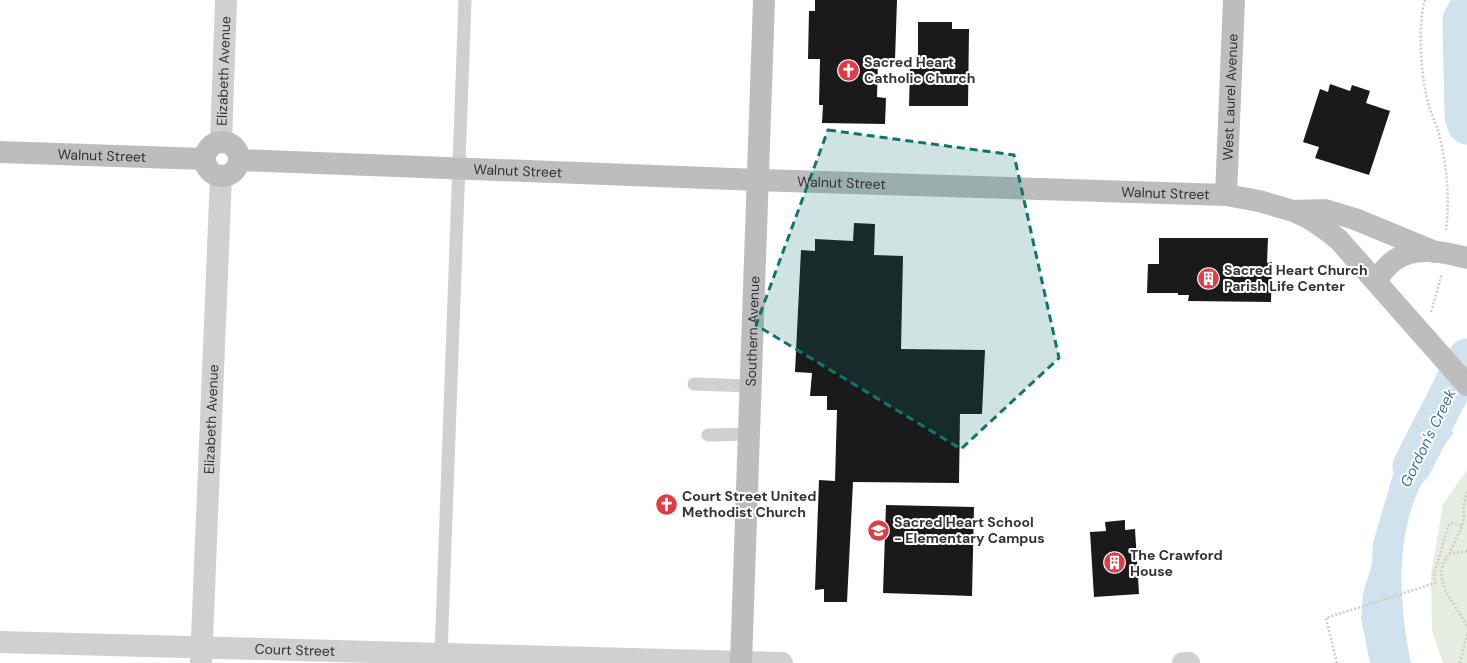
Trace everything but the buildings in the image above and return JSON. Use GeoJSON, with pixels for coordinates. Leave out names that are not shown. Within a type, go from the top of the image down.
{"type":"FeatureCollection","features":[{"type":"Feature","properties":{"kind":"street","name":"Elizabeth Avenue"},"geometry":{"type":"LineString","coordinates":[[222,142],[226,0]]}},
{"type":"Feature","properties":{"kind":"street","name":"Southern Avenue"},"geometry":{"type":"LineString","coordinates":[[741,663],[764,0]]}},
{"type":"Feature","properties":{"kind":"street","name":"West Laurel Avenue"},"geometry":{"type":"LineString","coordinates":[[1226,195],[1234,0]]}},
{"type":"Feature","properties":{"kind":"street"},"geometry":{"type":"LineString","coordinates":[[222,142],[232,145],[236,149],[239,160],[234,171],[230,174],[221,176],[214,175],[211,172],[205,164],[204,159],[205,154],[211,146],[222,142]]}},
{"type":"Feature","properties":{"kind":"street","name":"Walnut Street"},"geometry":{"type":"LineString","coordinates":[[0,152],[204,159]]}},
{"type":"Feature","properties":{"kind":"street","name":"Walnut Street"},"geometry":{"type":"LineString","coordinates":[[239,160],[758,180],[1226,195],[1259,201],[1293,211],[1325,210],[1355,219],[1452,255]]}},
{"type":"Feature","properties":{"kind":"street","name":"Elizabeth Avenue"},"geometry":{"type":"LineString","coordinates":[[201,655],[221,176]]}},
{"type":"Feature","properties":{"kind":"street"},"geometry":{"type":"LineString","coordinates":[[1293,211],[1322,226],[1339,240],[1376,280],[1467,385]]}},
{"type":"Feature","properties":{"kind":"street","name":"Walnut Street"},"geometry":{"type":"LineString","coordinates":[[1376,280],[1396,259],[1419,251],[1452,255]]}},
{"type":"Feature","properties":{"kind":"street","name":"Court Street"},"geometry":{"type":"LineString","coordinates":[[0,642],[201,655],[441,654],[782,663]]}},
{"type":"Feature","properties":{"kind":"street"},"geometry":{"type":"LineString","coordinates":[[1183,663],[1189,663]]}},
{"type":"Feature","properties":{"kind":"lane"},"geometry":{"type":"LineString","coordinates":[[441,654],[465,0]]}},
{"type":"Feature","properties":{"kind":"lane"},"geometry":{"type":"LineString","coordinates":[[694,384],[751,386]]}},
{"type":"Feature","properties":{"kind":"lane"},"geometry":{"type":"LineString","coordinates":[[708,435],[749,434]]}},
{"type":"Feature","properties":{"kind":"path"},"geometry":{"type":"LineString","coordinates":[[1425,0],[1422,10],[1421,67],[1428,106],[1440,136],[1445,161],[1448,196],[1446,230]]}},
{"type":"Feature","properties":{"kind":"path"},"geometry":{"type":"LineString","coordinates":[[1429,318],[1442,274]]}},
{"type":"Feature","properties":{"kind":"path"},"geometry":{"type":"LineString","coordinates":[[1467,491],[1463,509],[1464,517],[1462,526],[1443,565],[1442,581],[1446,593],[1458,608],[1467,627]]}},
{"type":"Feature","properties":{"kind":"path"},"geometry":{"type":"LineString","coordinates":[[1337,663],[1326,618],[1435,583],[1434,575],[1448,526],[1452,523],[1462,526]]}},
{"type":"Feature","properties":{"kind":"path"},"geometry":{"type":"LineString","coordinates":[[1449,554],[1467,551]]}},
{"type":"Feature","properties":{"kind":"path"},"geometry":{"type":"LineString","coordinates":[[1460,663],[1467,634]]}},
{"type":"Feature","properties":{"kind":"highlighted area"},"geometry":{"type":"Polygon","coordinates":[[[828,130],[1014,155],[1059,358],[961,449],[756,325],[828,130]]]}},
{"type":"Feature","properties":{"kind":"shaded area"},"geometry":{"type":"Polygon","coordinates":[[[1467,470],[1467,663],[1443,663],[1432,631],[1431,574],[1443,504],[1467,470]]]}},
{"type":"Feature","properties":{"kind":"water"},"geometry":{"type":"Polygon","coordinates":[[[1426,409],[1454,433],[1441,450],[1420,486],[1411,510],[1406,532],[1403,553],[1402,598],[1411,663],[1370,663],[1361,619],[1363,593],[1372,564],[1373,543],[1392,478],[1411,432],[1426,409]]]}},
{"type":"Feature","properties":{"kind":"waterway","name":"Gordon's Creek"},"geometry":{"type":"LineString","coordinates":[[1467,11],[1462,20],[1464,116],[1467,125]]}},
{"type":"Feature","properties":{"kind":"waterway","name":"Gordon's Creek"},"geometry":{"type":"LineString","coordinates":[[1412,466],[1467,358]]}},
{"type":"Feature","properties":{"kind":"place","name":"Sacred Heart Catholic Church"},"geometry":{"type":"Point","coordinates":[849,70]}},
{"type":"Feature","properties":{"kind":"place","name":"Sacred Heart Church Parish Life Center"},"geometry":{"type":"Point","coordinates":[1209,278]}},
{"type":"Feature","properties":{"kind":"place","name":"Court Street United Methodist Church"},"geometry":{"type":"Point","coordinates":[666,504]}},
{"type":"Feature","properties":{"kind":"place","name":"Sacred Heart School - Elementary Campus"},"geometry":{"type":"Point","coordinates":[879,530]}},
{"type":"Feature","properties":{"kind":"place","name":"The Crawford House"},"geometry":{"type":"Point","coordinates":[1115,563]}}]}
